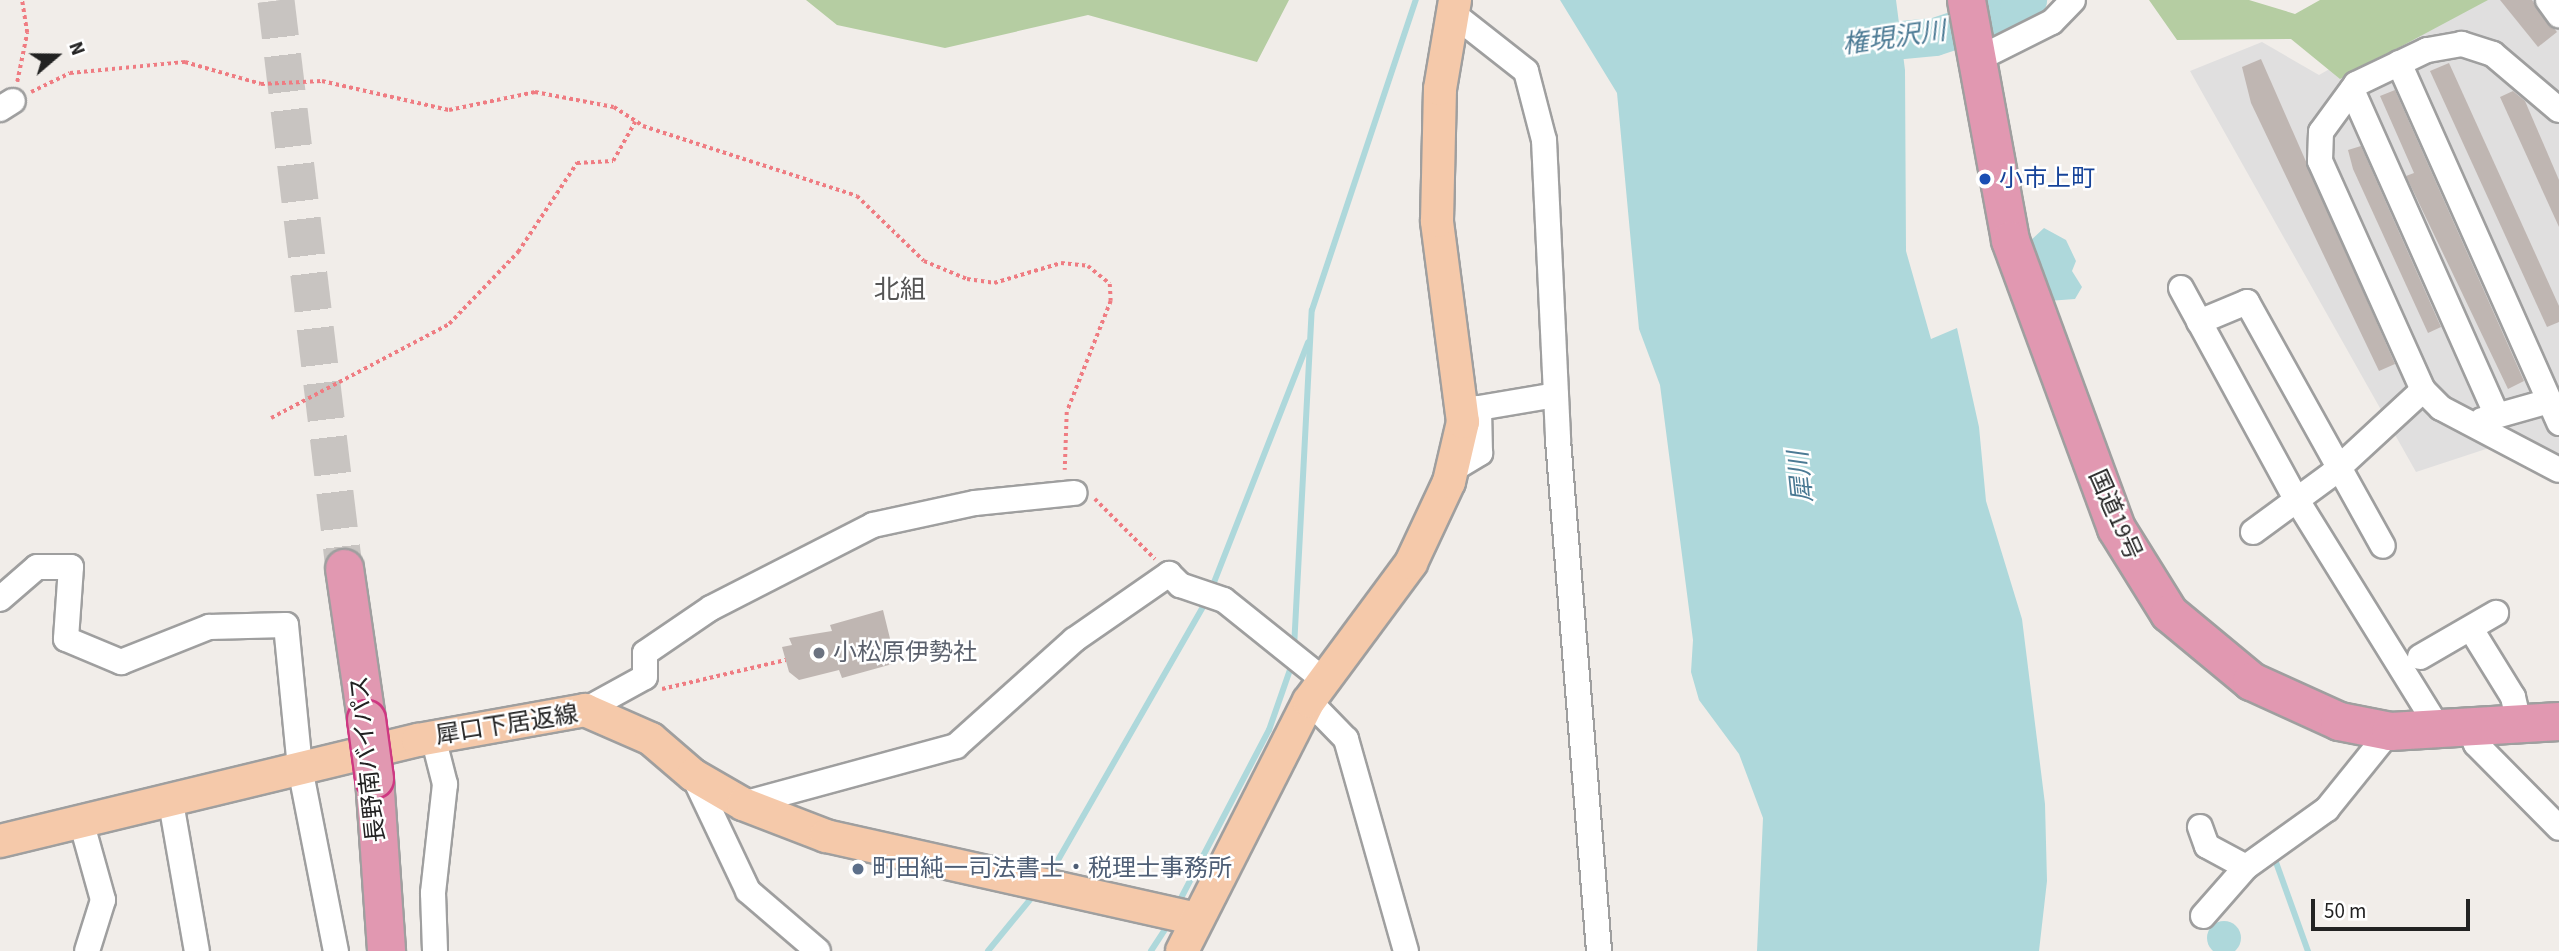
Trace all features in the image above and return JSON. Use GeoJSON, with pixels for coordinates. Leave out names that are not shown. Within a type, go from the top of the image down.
{"type":"FeatureCollection","features":[{"type":"Feature","properties":{"kind":"highway","name":"国道19号"},"geometry":{"type":"LineString","coordinates":[[1970,30],[2010,240],[2112,516],[2141,572],[2169,613],[2232,669],[2318,714],[2390,731],[2559,721]]}},
{"type":"Feature","properties":{"kind":"highway","name":"長野南バイパス"},"geometry":{"type":"LineString","coordinates":[[344,568],[374,778],[386,951]]}},
{"type":"Feature","properties":{"kind":"main road"},"geometry":{"type":"LineString","coordinates":[[1182,951],[1193,918],[1316,691],[1411,563],[1452,470],[1463,422],[1437,221],[1440,89],[1456,8]]}},
{"type":"Feature","properties":{"kind":"main road","name":"犀口下居返線"},"geometry":{"type":"LineString","coordinates":[[0,841],[170,797],[433,737],[585,710],[651,739],[693,775],[743,804],[911,858],[1193,918]]}},
{"type":"Feature","properties":{"kind":"street"},"geometry":{"type":"LineString","coordinates":[[1970,30],[2052,22],[2073,0]]}},
{"type":"Feature","properties":{"kind":"street"},"geometry":{"type":"LineString","coordinates":[[2547,0],[2559,15]]}},
{"type":"Feature","properties":{"kind":"street"},"geometry":{"type":"LineString","coordinates":[[1456,8],[1527,71],[1544,140],[1556,395],[1599,951]]}},
{"type":"Feature","properties":{"kind":"street"},"geometry":{"type":"LineString","coordinates":[[2559,110],[2493,54],[2462,44],[2370,72],[2352,90],[2321,132],[2320,161],[2423,390],[2471,424],[2559,470]]}},
{"type":"Feature","properties":{"kind":"street"},"geometry":{"type":"LineString","coordinates":[[2399,62],[2554,412],[2496,414],[2471,424]]}},
{"type":"Feature","properties":{"kind":"street"},"geometry":{"type":"LineString","coordinates":[[2352,90],[2496,414]]}},
{"type":"Feature","properties":{"kind":"street"},"geometry":{"type":"LineString","coordinates":[[2181,288],[2298,502],[2431,716]]}},
{"type":"Feature","properties":{"kind":"street"},"geometry":{"type":"LineString","coordinates":[[2199,322],[2247,302],[2343,465],[2383,546]]}},
{"type":"Feature","properties":{"kind":"street"},"geometry":{"type":"LineString","coordinates":[[2253,532],[2298,502],[2343,465],[2423,390]]}},
{"type":"Feature","properties":{"kind":"street"},"geometry":{"type":"LineString","coordinates":[[1452,470],[1480,453],[1479,408],[1556,395]]}},
{"type":"Feature","properties":{"kind":"street"},"geometry":{"type":"LineString","coordinates":[[585,710],[645,677],[645,653],[711,608],[873,525],[975,503],[1074,493]]}},
{"type":"Feature","properties":{"kind":"street"},"geometry":{"type":"LineString","coordinates":[[0,599],[37,567],[71,567],[66,639],[121,662],[209,627],[286,625],[300,768],[336,951]]}},
{"type":"Feature","properties":{"kind":"street"},"geometry":{"type":"LineString","coordinates":[[743,804],[956,746],[1074,639],[1169,574],[1197,591],[1224,600],[1316,691],[1346,739],[1406,951]]}},
{"type":"Feature","properties":{"kind":"street"},"geometry":{"type":"LineString","coordinates":[[2420,657],[2496,613]]}},
{"type":"Feature","properties":{"kind":"street"},"geometry":{"type":"LineString","coordinates":[[2471,629],[2513,697],[2519,723]]}},
{"type":"Feature","properties":{"kind":"street"},"geometry":{"type":"LineString","coordinates":[[2468,728],[2476,744],[2559,828]]}},
{"type":"Feature","properties":{"kind":"street"},"geometry":{"type":"LineString","coordinates":[[2203,916],[2246,867],[2327,809],[2390,731]]}},
{"type":"Feature","properties":{"kind":"street"},"geometry":{"type":"LineString","coordinates":[[433,737],[445,784],[433,893],[435,951]]}},
{"type":"Feature","properties":{"kind":"street"},"geometry":{"type":"LineString","coordinates":[[693,775],[748,891],[818,951]]}},
{"type":"Feature","properties":{"kind":"street"},"geometry":{"type":"LineString","coordinates":[[170,797],[197,951]]}},
{"type":"Feature","properties":{"kind":"street"},"geometry":{"type":"LineString","coordinates":[[81,821],[103,900],[87,951]]}},
{"type":"Feature","properties":{"kind":"street"},"geometry":{"type":"LineString","coordinates":[[2200,827],[2207,846],[2246,867]]}},
{"type":"Feature","properties":{"kind":"path"},"geometry":{"type":"LineString","coordinates":[[7,105],[27,33],[22,0]]}},
{"type":"Feature","properties":{"kind":"path"},"geometry":{"type":"LineString","coordinates":[[7,105],[70,73],[185,62],[261,84],[322,81],[449,110],[535,92],[614,107],[635,121],[857,196],[924,261],[967,279],[994,283],[1061,263],[1100,273],[1111,301],[1067,412],[1065,478],[1074,493],[1104,501],[1169,574]]}},
{"type":"Feature","properties":{"kind":"path"},"geometry":{"type":"LineString","coordinates":[[271,418],[449,324],[518,252],[577,163],[613,160],[635,121]]}},
{"type":"Feature","properties":{"kind":"path"},"geometry":{"type":"LineString","coordinates":[[662,690],[786,660]]}},
{"type":"Feature","properties":{"kind":"shaded area"},"geometry":{"type":"Polygon","coordinates":[[[2451,0],[2559,0],[2559,477],[2489,448],[2416,472],[2190,71],[2262,42],[2319,75],[2451,0]]]}},
{"type":"Feature","properties":{"kind":"green space"},"geometry":{"type":"Polygon","coordinates":[[[806,0],[1289,0],[1257,62],[1088,15],[945,48],[837,25],[806,0]]]}},
{"type":"Feature","properties":{"kind":"green space"},"geometry":{"type":"Polygon","coordinates":[[[2149,0],[2249,0],[2295,14],[2320,0],[2488,0],[2340,79],[2291,39],[2177,40],[2149,0]]]}},
{"type":"Feature","properties":{"kind":"water","name":"犀川"},"geometry":{"type":"Polygon","coordinates":[[[1560,0],[1896,0],[1905,70],[1906,251],[1931,339],[1957,328],[1979,427],[1986,501],[2022,619],[2045,804],[2047,881],[2039,951],[1757,951],[1763,818],[1739,754],[1699,700],[1691,672],[1693,640],[1660,385],[1639,329],[1617,93],[1560,0]]]}},
{"type":"Feature","properties":{"kind":"water"},"geometry":{"type":"Polygon","coordinates":[[[2044,228],[2066,240],[2076,261],[2072,271],[2082,287],[2075,299],[2048,301],[2030,241],[2044,228]]]}},
{"type":"Feature","properties":{"kind":"water"},"geometry":{"type":"Polygon","coordinates":[[[2224,921],[2236,926],[2241,938],[2236,950],[2224,955],[2212,950],[2207,938],[2212,926],[2224,921]]]}},
{"type":"Feature","properties":{"kind":"building"},"geometry":{"type":"Polygon","coordinates":[[[2500,0],[2532,0],[2557,32],[2538,47],[2500,0]]]}},
{"type":"Feature","properties":{"kind":"building"},"geometry":{"type":"Polygon","coordinates":[[[2261,59],[2395,364],[2379,371],[2251,103],[2242,67],[2261,59]]]}},
{"type":"Feature","properties":{"kind":"building"},"geometry":{"type":"Polygon","coordinates":[[[2449,63],[2559,306],[2559,322],[2547,327],[2430,71],[2449,63]]]}},
{"type":"Feature","properties":{"kind":"building"},"geometry":{"type":"Polygon","coordinates":[[[2395,90],[2524,381],[2508,389],[2406,176],[2414,173],[2380,96],[2395,90]]]}},
{"type":"Feature","properties":{"kind":"building"},"geometry":{"type":"Polygon","coordinates":[[[2513,91],[2525,101],[2559,180],[2559,227],[2500,97],[2513,91]]]}},
{"type":"Feature","properties":{"kind":"building"},"geometry":{"type":"Polygon","coordinates":[[[2361,146],[2441,327],[2428,333],[2353,169],[2348,150],[2361,146]]]}},
{"type":"Feature","properties":{"kind":"building"},"geometry":{"type":"Polygon","coordinates":[[[883,610],[896,663],[842,678],[839,670],[799,680],[789,672],[782,647],[792,645],[789,638],[832,631],[830,625],[883,610]]]}},
{"type":"Feature","properties":{"kind":"waterway"},"geometry":{"type":"LineString","coordinates":[[1294,648],[1312,310],[1416,0]]}},
{"type":"Feature","properties":{"kind":"waterway","name":"権現沢川"},"geometry":{"type":"LineString","coordinates":[[1850,45],[1935,37],[2019,9],[2028,0]]}},
{"type":"Feature","properties":{"kind":"waterway"},"geometry":{"type":"LineString","coordinates":[[1211,590],[1308,342]]}},
{"type":"Feature","properties":{"kind":"waterway"},"geometry":{"type":"LineString","coordinates":[[1050,874],[1207,600]]}},
{"type":"Feature","properties":{"kind":"waterway"},"geometry":{"type":"LineString","coordinates":[[1180,900],[1269,730],[1292,664]]}},
{"type":"Feature","properties":{"kind":"waterway"},"geometry":{"type":"LineString","coordinates":[[2273,854],[2308,951]]}},
{"type":"Feature","properties":{"kind":"waterway"},"geometry":{"type":"LineString","coordinates":[[988,951],[1033,896]]}},
{"type":"Feature","properties":{"kind":"waterway"},"geometry":{"type":"LineString","coordinates":[[1151,951],[1166,928]]}},
{"type":"Feature","properties":{"kind":"tunnel"},"geometry":{"type":"LineString","coordinates":[[276,0],[344,568]]}},
{"type":"Feature","properties":{"kind":"place","name":"小市上町"},"geometry":{"type":"Point","coordinates":[1985,179]}},
{"type":"Feature","properties":{"kind":"place","name":"小松原伊勢社"},"geometry":{"type":"Point","coordinates":[819,653]}},
{"type":"Feature","properties":{"kind":"place","name":"町田純一司法書士・税理士事務所"},"geometry":{"type":"Point","coordinates":[858,869]}},
{"type":"Feature","properties":{"kind":"district","name":"北組"},"geometry":{"type":"Point","coordinates":[900,290]}}]}
